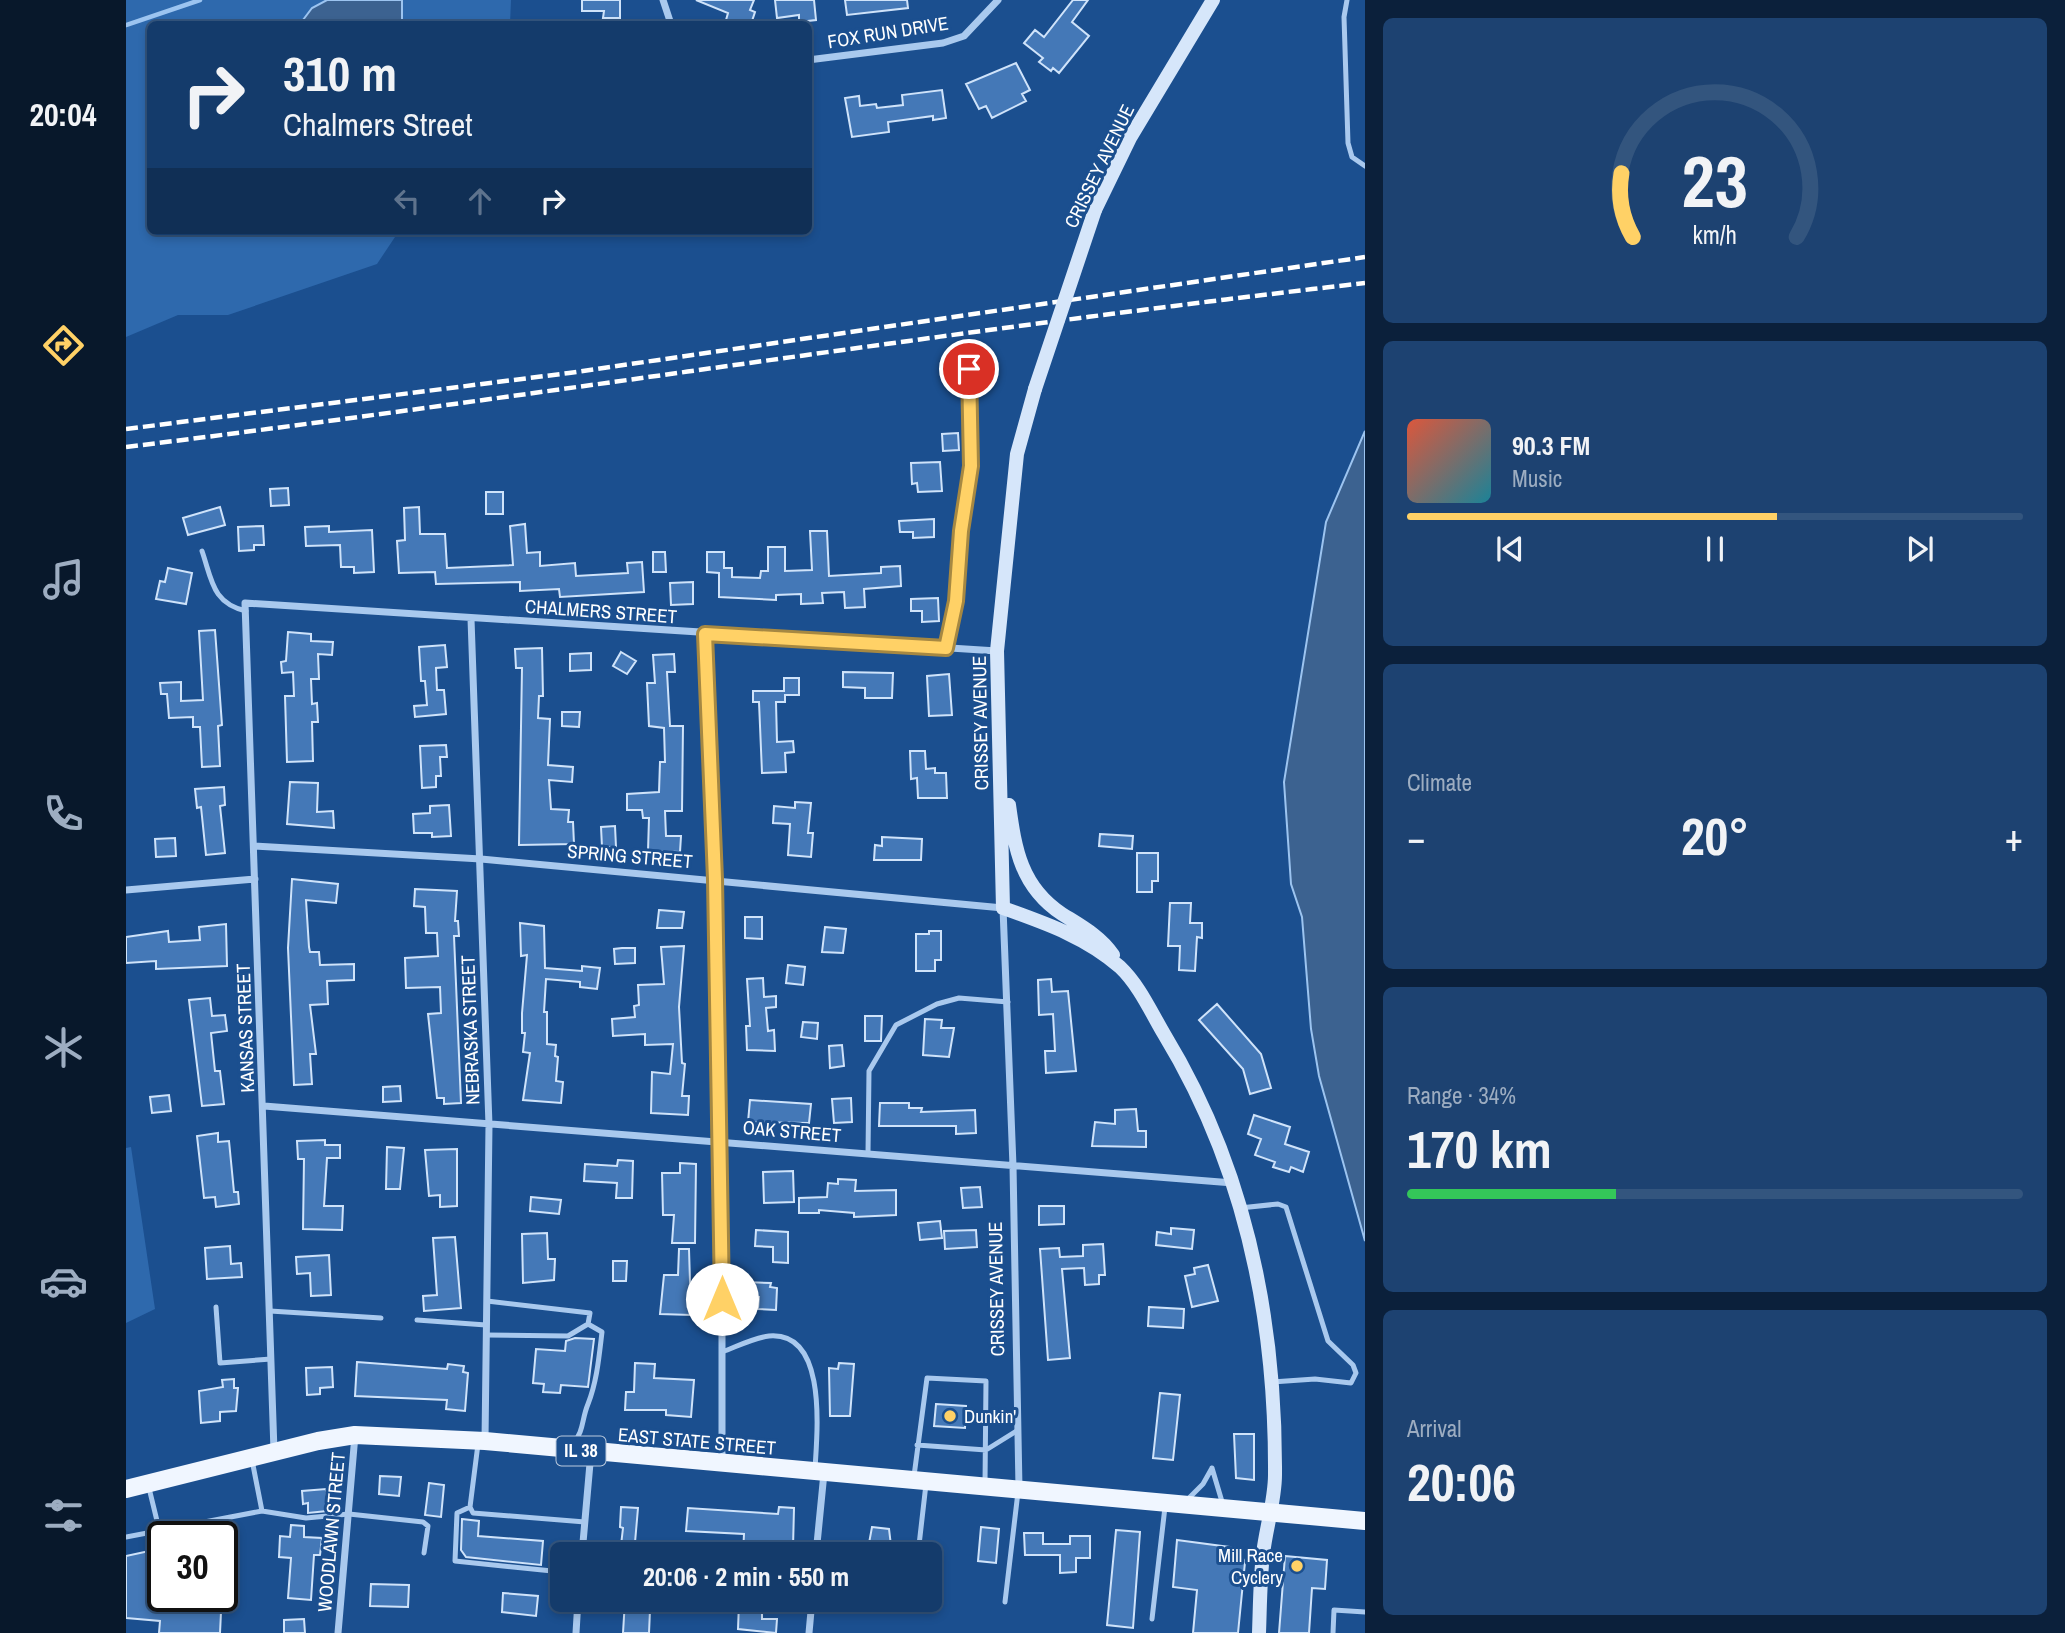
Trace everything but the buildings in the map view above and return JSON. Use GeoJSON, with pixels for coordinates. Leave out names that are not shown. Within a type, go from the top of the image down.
{"type":"FeatureCollection","features":[{"type":"Feature","properties":{"kind":"main road","name":"CRISSEY AVENUE"},"geometry":{"type":"LineString","coordinates":[[1003,908],[997,651],[1017,454],[1035,389],[1095,210],[1130,138],[1213,0]]}},
{"type":"Feature","properties":{"kind":"main road"},"geometry":{"type":"LineString","coordinates":[[1000,745],[1021,868],[1032,888],[1046,902],[1093,933],[1138,989],[1193,1085],[1213,1126],[1234,1183],[1258,1275],[1272,1382],[1275,1480],[1262,1558],[1259,1633]]}},
{"type":"Feature","properties":{"kind":"main road"},"geometry":{"type":"LineString","coordinates":[[1003,908],[1075,934],[1121,968]]}},
{"type":"Feature","properties":{"kind":"main road","name":"EAST STATE STREET"},"geometry":{"type":"LineString","coordinates":[[126,1489],[274,1451],[355,1435],[481,1441],[1269,1513]]}},
{"type":"Feature","properties":{"kind":"main road","name":"IL 38"},"geometry":{"type":"LineString","coordinates":[[1269,1513],[1365,1521]]}},
{"type":"Feature","properties":{"kind":"street"},"geometry":{"type":"LineString","coordinates":[[663,0],[670,21]]}},
{"type":"Feature","properties":{"kind":"street","name":"FOX RUN DRIVE"},"geometry":{"type":"LineString","coordinates":[[812,59],[943,43],[964,36],[998,0]]}},
{"type":"Feature","properties":{"kind":"street","name":"CRISSEY AVENUE"},"geometry":{"type":"LineString","coordinates":[[946,648],[956,601],[961,531],[971,466],[969,369]]}},
{"type":"Feature","properties":{"kind":"street","name":"CHALMERS STREET"},"geometry":{"type":"LineString","coordinates":[[246,607],[471,618],[997,651]]}},
{"type":"Feature","properties":{"kind":"street","name":"KANSAS STREET"},"geometry":{"type":"LineString","coordinates":[[246,607],[274,1451]]}},
{"type":"Feature","properties":{"kind":"street","name":"NEBRASKA STREET"},"geometry":{"type":"LineString","coordinates":[[471,618],[489,1125],[486,1335],[481,1441]]}},
{"type":"Feature","properties":{"kind":"street"},"geometry":{"type":"LineString","coordinates":[[705,634],[722,1141],[722,1465]]}},
{"type":"Feature","properties":{"kind":"street","name":"SPRING STREET"},"geometry":{"type":"LineString","coordinates":[[254,846],[481,859],[1003,908]]}},
{"type":"Feature","properties":{"kind":"street"},"geometry":{"type":"LineString","coordinates":[[126,890],[255,879]]}},
{"type":"Feature","properties":{"kind":"street","name":"CRISSEY AVENUE"},"geometry":{"type":"LineString","coordinates":[[1003,908],[1013,1166],[1019,1489]]}},
{"type":"Feature","properties":{"kind":"street","name":"OAK STREET"},"geometry":{"type":"LineString","coordinates":[[264,1106],[1234,1183]]}},
{"type":"Feature","properties":{"kind":"street","name":"WOODLAWN STREET"},"geometry":{"type":"LineString","coordinates":[[338,1633],[355,1435]]}},
{"type":"Feature","properties":{"kind":"street"},"geometry":{"type":"LineString","coordinates":[[583,1542],[591,1452]]}},
{"type":"Feature","properties":{"kind":"street"},"geometry":{"type":"LineString","coordinates":[[817,1542],[820,1472]]}},
{"type":"Feature","properties":{"kind":"street"},"geometry":{"type":"LineString","coordinates":[[576,1633],[578,1612]]}},
{"type":"Feature","properties":{"kind":"street"},"geometry":{"type":"LineString","coordinates":[[809,1633],[811,1612]]}},
{"type":"Feature","properties":{"kind":"lane"},"geometry":{"type":"LineString","coordinates":[[1347,0],[1344,17],[1348,143],[1352,157],[1365,166]]}},
{"type":"Feature","properties":{"kind":"lane"},"geometry":{"type":"LineString","coordinates":[[202,551],[216,593],[225,604],[246,607]]}},
{"type":"Feature","properties":{"kind":"lane"},"geometry":{"type":"LineString","coordinates":[[868,1153],[869,1070],[896,1025],[937,1004],[960,998],[1008,1002]]}},
{"type":"Feature","properties":{"kind":"lane"},"geometry":{"type":"LineString","coordinates":[[1240,1208],[1278,1204],[1286,1207],[1328,1341],[1353,1365],[1356,1373],[1351,1383],[1315,1379],[1272,1382]]}},
{"type":"Feature","properties":{"kind":"lane"},"geometry":{"type":"LineString","coordinates":[[486,1301],[585,1310],[590,1313],[588,1324],[568,1336],[486,1335]]}},
{"type":"Feature","properties":{"kind":"lane"},"geometry":{"type":"LineString","coordinates":[[216,1307],[219,1363],[271,1359]]}},
{"type":"Feature","properties":{"kind":"lane"},"geometry":{"type":"LineString","coordinates":[[270,1311],[381,1318]]}},
{"type":"Feature","properties":{"kind":"lane"},"geometry":{"type":"LineString","coordinates":[[417,1320],[486,1325]]}},
{"type":"Feature","properties":{"kind":"lane"},"geometry":{"type":"LineString","coordinates":[[569,1450],[583,1431],[587,1405],[595,1392],[602,1332],[588,1324]]}},
{"type":"Feature","properties":{"kind":"lane"},"geometry":{"type":"LineString","coordinates":[[722,1352],[768,1336],[783,1338],[796,1344],[807,1359],[815,1385],[820,1472]]}},
{"type":"Feature","properties":{"kind":"lane"},"geometry":{"type":"LineString","coordinates":[[918,1542],[920,1481],[917,1446],[927,1378],[986,1381],[985,1486]]}},
{"type":"Feature","properties":{"kind":"lane"},"geometry":{"type":"LineString","coordinates":[[917,1446],[986,1450],[1018,1430]]}},
{"type":"Feature","properties":{"kind":"lane"},"geometry":{"type":"LineString","coordinates":[[481,1441],[470,1507],[473,1513],[585,1522]]}},
{"type":"Feature","properties":{"kind":"lane"},"geometry":{"type":"LineString","coordinates":[[252,1457],[262,1511]]}},
{"type":"Feature","properties":{"kind":"lane"},"geometry":{"type":"LineString","coordinates":[[1152,1619],[1173,1504],[1197,1492],[1212,1468],[1223,1508]]}},
{"type":"Feature","properties":{"kind":"lane"},"geometry":{"type":"LineString","coordinates":[[147,1483],[157,1521]]}},
{"type":"Feature","properties":{"kind":"lane"},"geometry":{"type":"LineString","coordinates":[[1005,1602],[1019,1489]]}},
{"type":"Feature","properties":{"kind":"lane"},"geometry":{"type":"LineString","coordinates":[[470,1507],[457,1513],[455,1561],[550,1572]]}},
{"type":"Feature","properties":{"kind":"lane"},"geometry":{"type":"LineString","coordinates":[[205,1521],[262,1511],[306,1518],[349,1514],[423,1522],[428,1526],[424,1553]]}},
{"type":"Feature","properties":{"kind":"lane"},"geometry":{"type":"LineString","coordinates":[[126,1537],[147,1532]]}},
{"type":"Feature","properties":{"kind":"lane"},"geometry":{"type":"LineString","coordinates":[[1332,1633],[1334,1610],[1365,1612]]}},
{"type":"Feature","properties":{"kind":"shaded area"},"geometry":{"type":"Polygon","coordinates":[[[126,0],[511,0],[510,21],[147,21],[147,235],[396,235],[377,264],[228,315],[178,315],[126,337],[126,0]]]}},
{"type":"Feature","properties":{"kind":"shaded area"},"geometry":{"type":"Polygon","coordinates":[[[327,0],[402,0],[402,21],[302,21],[312,8],[327,0]]]}},
{"type":"Feature","properties":{"kind":"shaded area"},"geometry":{"type":"Polygon","coordinates":[[[1365,431],[1365,1241],[1319,1076],[1311,1029],[1302,917],[1291,884],[1284,782],[1326,522],[1365,431]]]}},
{"type":"Feature","properties":{"kind":"shaded area"},"geometry":{"type":"Polygon","coordinates":[[[131,1147],[155,1309],[126,1323],[126,1148],[131,1147]]]}},
{"type":"Feature","properties":{"kind":"waterway"},"geometry":{"type":"LineString","coordinates":[[126,25],[200,0]]}},
{"type":"Feature","properties":{"kind":"railway"},"geometry":{"type":"LineString","coordinates":[[126,429],[569,373],[1365,257]]}},
{"type":"Feature","properties":{"kind":"railway"},"geometry":{"type":"LineString","coordinates":[[126,447],[1055,321],[1365,283]]}},
{"type":"Feature","properties":{"kind":"place","name":"Dunkin'"},"geometry":{"type":"Point","coordinates":[950,1416]}},
{"type":"Feature","properties":{"kind":"place","name":"Mill Race Cyclery"},"geometry":{"type":"Point","coordinates":[1297,1566]}},
{"type":"Feature","properties":{"kind":"route"},"geometry":{"type":"LineString","coordinates":[[722,1299],[722,1141],[705,634],[946,648],[956,601],[963,510],[970,482],[969,369]]}}]}
